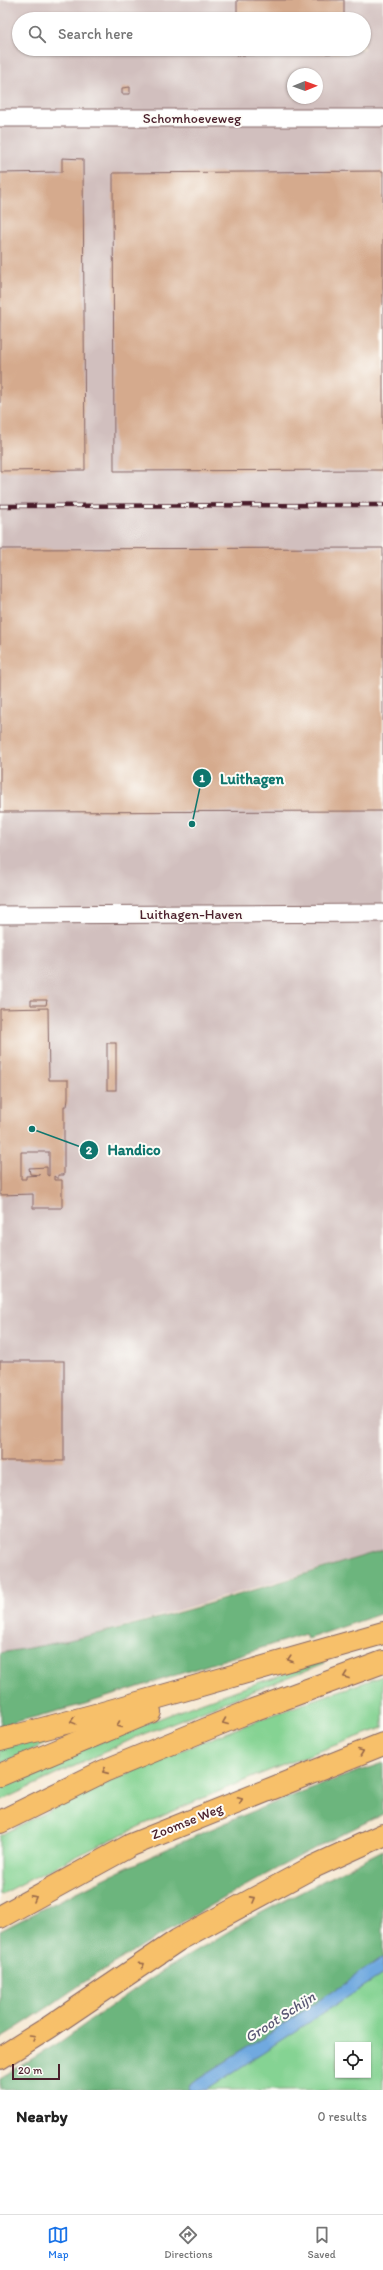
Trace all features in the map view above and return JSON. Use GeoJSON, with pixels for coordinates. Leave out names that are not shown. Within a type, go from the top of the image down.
{"type":"FeatureCollection","features":[{"type":"Feature","properties":{"kind":"highway"},"geometry":{"type":"LineString","coordinates":[[0,1740],[259,1668],[321,1649],[383,1633]]}},
{"type":"Feature","properties":{"kind":"highway"},"geometry":{"type":"LineString","coordinates":[[0,1822],[104,1771],[253,1710],[383,1662]]}},
{"type":"Feature","properties":{"kind":"highway"},"geometry":{"type":"LineString","coordinates":[[0,1775],[259,1668]]}},
{"type":"Feature","properties":{"kind":"highway","name":"Zoomse Weg"},"geometry":{"type":"LineString","coordinates":[[0,1917],[131,1845],[383,1744]]}},
{"type":"Feature","properties":{"kind":"highway"},"geometry":{"type":"LineString","coordinates":[[0,2058],[48,2028],[178,1940],[313,1867],[383,1835]]}},
{"type":"Feature","properties":{"kind":"street","name":"Schomhoeveweg"},"geometry":{"type":"LineString","coordinates":[[0,118],[383,118]]}},
{"type":"Feature","properties":{"kind":"street","name":"Luithagen-Haven"},"geometry":{"type":"LineString","coordinates":[[0,915],[383,913]]}},
{"type":"Feature","properties":{"kind":"shaded area"},"geometry":{"type":"Polygon","coordinates":[[[0,0],[383,0],[383,1550],[149,1619],[53,1645],[0,1653],[0,0]]]}},
{"type":"Feature","properties":{"kind":"green space"},"geometry":{"type":"Polygon","coordinates":[[[383,1550],[383,1613],[307,1639],[305,1634],[85,1704],[0,1726],[0,1653],[97,1634],[145,1622],[383,1550]]]}},
{"type":"Feature","properties":{"kind":"green space"},"geometry":{"type":"Polygon","coordinates":[[[324,1661],[325,1663],[141,1735],[0,1801],[0,1787],[79,1751],[160,1718],[242,1688],[324,1661]]]}},
{"type":"Feature","properties":{"kind":"green space"},"geometry":{"type":"Polygon","coordinates":[[[383,1676],[383,1728],[285,1764],[188,1804],[94,1848],[0,1895],[0,1836],[93,1789],[140,1768],[285,1710],[383,1676]]]}},
{"type":"Feature","properties":{"kind":"green space"},"geometry":{"type":"Polygon","coordinates":[[[54,1737],[54,1740],[0,1764],[0,1748],[54,1737]]]}},
{"type":"Feature","properties":{"kind":"green space"},"geometry":{"type":"Polygon","coordinates":[[[383,1763],[383,1814],[279,1867],[178,1925],[97,1974],[28,2021],[0,2038],[0,1931],[188,1839],[285,1798],[383,1763]]]}},
{"type":"Feature","properties":{"kind":"green space"},"geometry":{"type":"Polygon","coordinates":[[[383,1850],[383,1970],[201,2090],[0,2090],[0,2078],[60,2042],[148,1980],[251,1918],[383,1850]]]}},
{"type":"Feature","properties":{"kind":"green space"},"geometry":{"type":"Polygon","coordinates":[[[383,1970],[383,2090],[201,2090],[383,1970]]]}},
{"type":"Feature","properties":{"kind":"water"},"geometry":{"type":"Polygon","coordinates":[[[383,1957],[383,1974],[206,2090],[188,2090],[190,2084],[266,2036],[383,1957]]]}},
{"type":"Feature","properties":{"kind":"building"},"geometry":{"type":"Polygon","coordinates":[[[237,0],[344,0],[344,12],[237,12],[237,0]]]}},
{"type":"Feature","properties":{"kind":"building"},"geometry":{"type":"Polygon","coordinates":[[[130,87],[130,94],[122,94],[122,88],[130,87]]]}},
{"type":"Feature","properties":{"kind":"building"},"geometry":{"type":"Polygon","coordinates":[[[62,158],[83,159],[85,470],[0,471],[0,173],[62,172],[62,158]]]}},
{"type":"Feature","properties":{"kind":"building"},"geometry":{"type":"Polygon","coordinates":[[[383,171],[383,470],[114,471],[113,173],[383,171]]]}},
{"type":"Feature","properties":{"kind":"building"},"geometry":{"type":"Polygon","coordinates":[[[383,548],[383,811],[0,812],[0,549],[383,548]]]}},
{"type":"Feature","properties":{"kind":"building"},"geometry":{"type":"Polygon","coordinates":[[[31,1000],[47,1000],[46,1005],[31,1005],[31,1000]]]}},
{"type":"Feature","properties":{"kind":"building"},"geometry":{"type":"Polygon","coordinates":[[[48,1008],[49,1080],[68,1080],[67,1106],[64,1106],[64,1175],[58,1175],[58,1179],[54,1176],[54,1180],[62,1180],[62,1208],[33,1208],[33,1194],[0,1195],[0,1009],[48,1008]],[[21,1152],[21,1179],[26,1179],[26,1176],[40,1175],[30,1174],[29,1168],[47,1167],[47,1175],[49,1176],[49,1152],[21,1152]]]}},
{"type":"Feature","properties":{"kind":"building"},"geometry":{"type":"Polygon","coordinates":[[[107,1043],[116,1043],[116,1090],[107,1090],[107,1043]]]}},
{"type":"Feature","properties":{"kind":"building"},"geometry":{"type":"Polygon","coordinates":[[[0,1361],[64,1361],[64,1461],[0,1461],[0,1361]]]}},
{"type":"Feature","properties":{"kind":"railway"},"geometry":{"type":"LineString","coordinates":[[0,506],[383,505]]}},
{"type":"Feature","properties":{"kind":"place","name":"Luithagen"},"geometry":{"type":"Point","coordinates":[192,824]}},
{"type":"Feature","properties":{"kind":"place","name":"Handico"},"geometry":{"type":"Point","coordinates":[32,1129]}},
{"type":"Feature","properties":{"kind":"water label","name":"Groot Schijn"},"geometry":{"type":"Point","coordinates":[280,2017]}}]}
